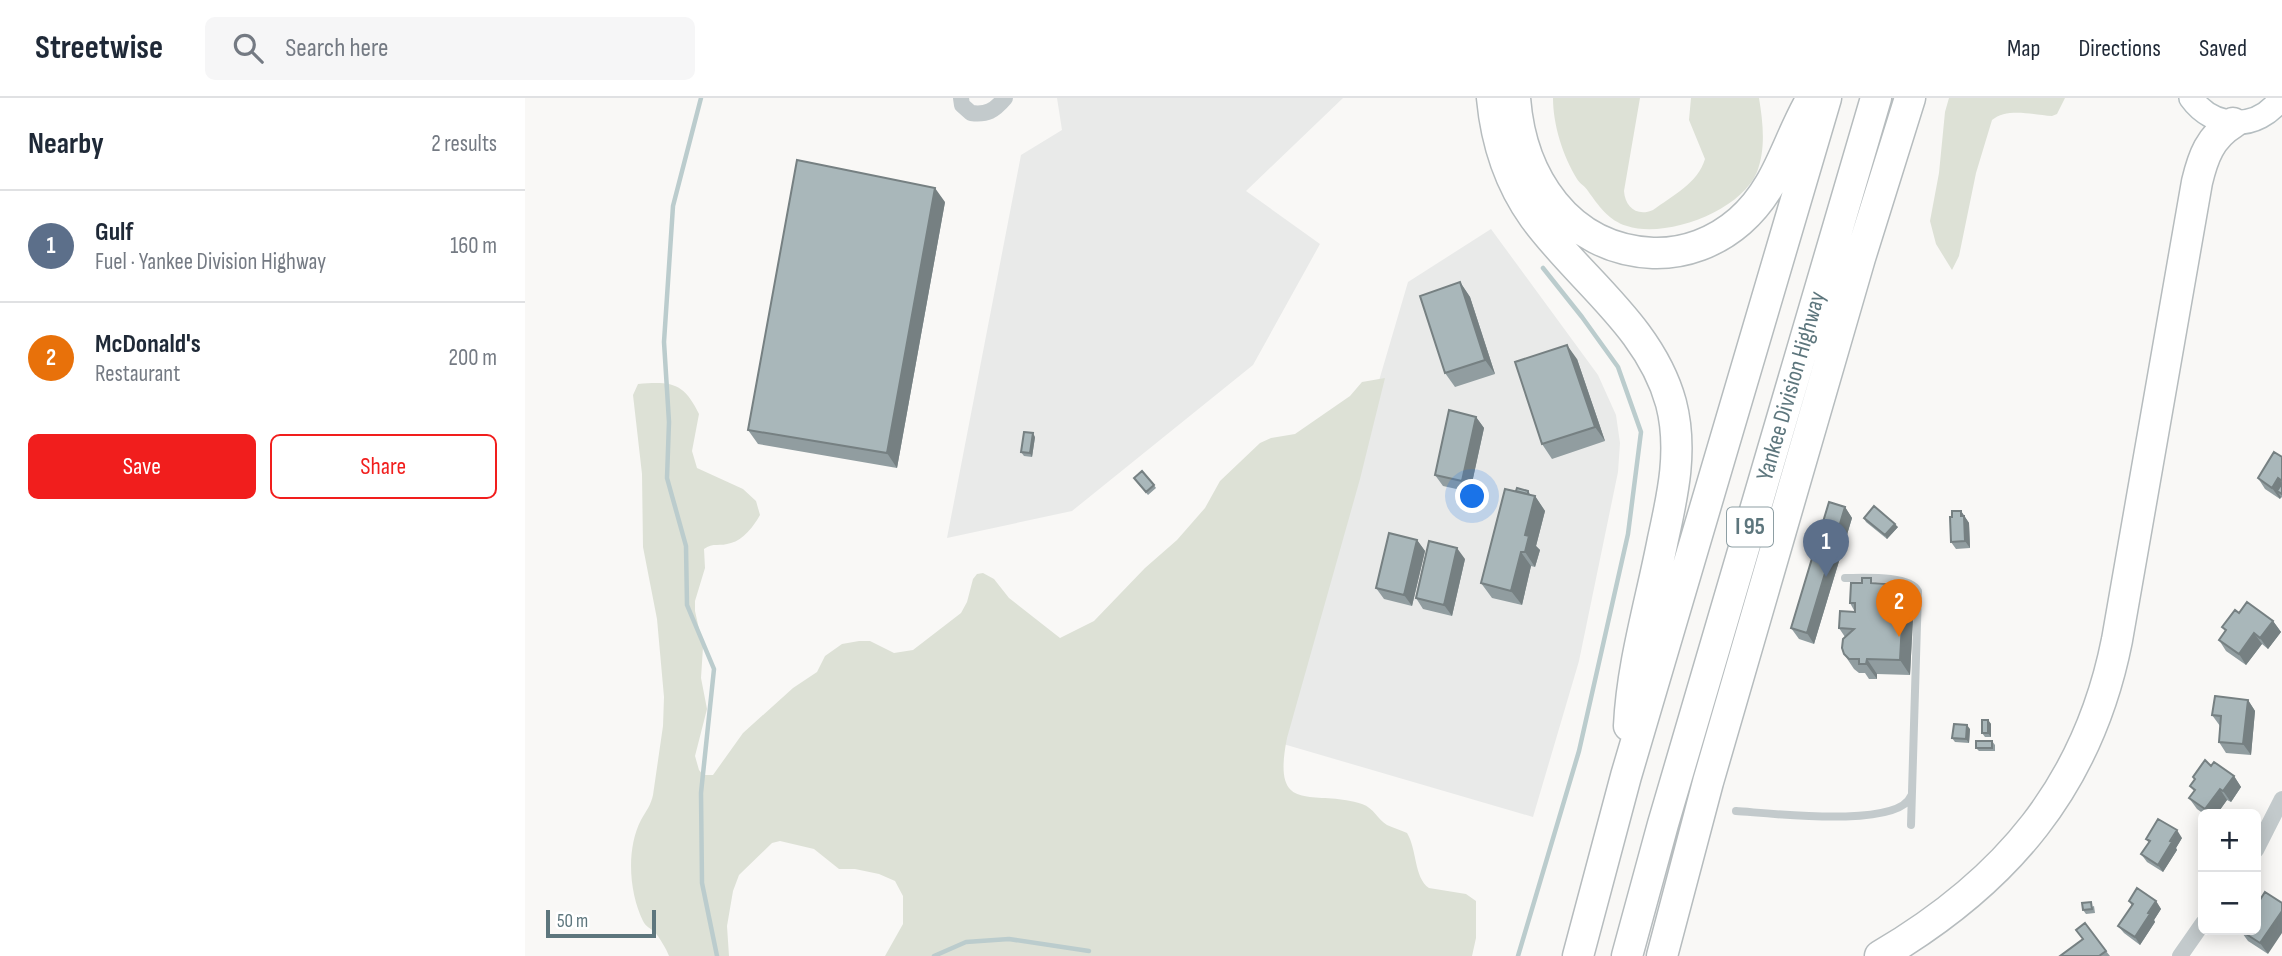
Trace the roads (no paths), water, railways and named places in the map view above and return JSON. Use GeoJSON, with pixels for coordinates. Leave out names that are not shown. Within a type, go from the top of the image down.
{"type":"FeatureCollection","features":[{"type":"Feature","properties":{"kind":"highway"},"geometry":{"type":"LineString","coordinates":[[1492,98],[1499,139],[1511,176],[1522,198],[1544,229],[1646,348],[1664,383],[1675,421],[1675,478],[1631,687],[1626,776]]}},
{"type":"Feature","properties":{"kind":"highway"},"geometry":{"type":"LineString","coordinates":[[1515,98],[1519,130],[1529,162],[1544,191],[1561,213],[1585,233],[1609,245],[1661,253],[1703,244],[1728,230],[1749,212],[1775,179],[1796,123],[1812,98]]}},
{"type":"Feature","properties":{"kind":"highway","name":"Yankee Division Highway"},"geometry":{"type":"LineString","coordinates":[[1578,956],[1626,776],[1826,98]]}},
{"type":"Feature","properties":{"kind":"highway","name":"Yankee Division Highway"},"geometry":{"type":"LineString","coordinates":[[1627,956],[1663,824],[1876,98]]}},
{"type":"Feature","properties":{"kind":"highway"},"geometry":{"type":"LineString","coordinates":[[1662,956],[1693,833],[1860,258],[1910,98]]}},
{"type":"Feature","properties":{"kind":"highway"},"geometry":{"type":"LineString","coordinates":[[1879,956],[1944,915],[2003,863],[2051,801],[2074,764],[2091,728],[2108,680],[2119,633],[2197,182],[2210,145],[2223,129],[2233,123]]}},
{"type":"Feature","properties":{"kind":"main road"},"geometry":{"type":"LineString","coordinates":[[2191,98],[2204,113],[2233,123],[2272,118],[2281,98]]}},
{"type":"Feature","properties":{"kind":"street"},"geometry":{"type":"LineString","coordinates":[[961,98],[962,105],[971,113],[985,114],[996,109],[1005,98]]}},
{"type":"Feature","properties":{"kind":"street"},"geometry":{"type":"LineString","coordinates":[[2261,840],[2282,799]]}},
{"type":"Feature","properties":{"kind":"street"},"geometry":{"type":"LineString","coordinates":[[2180,956],[2198,930]]}},
{"type":"Feature","properties":{"kind":"lane"},"geometry":{"type":"LineString","coordinates":[[1845,578],[1905,581],[1915,585],[1918,591],[1910,825]]}},
{"type":"Feature","properties":{"kind":"lane"},"geometry":{"type":"LineString","coordinates":[[1736,811],[1872,816],[1904,806],[1912,792]]}},
{"type":"Feature","properties":{"kind":"waterway"},"geometry":{"type":"LineString","coordinates":[[701,98],[673,206],[664,342],[669,422],[667,478],[686,546],[687,605],[714,669],[701,793],[702,883],[717,956]]}},
{"type":"Feature","properties":{"kind":"waterway"},"geometry":{"type":"LineString","coordinates":[[1518,956],[1579,751],[1628,534],[1641,432],[1618,367],[1543,268]]}},
{"type":"Feature","properties":{"kind":"waterway"},"geometry":{"type":"LineString","coordinates":[[934,956],[966,942],[1009,939],[1089,951]]}},
{"type":"Feature","properties":{"kind":"place","name":"Gulf"},"geometry":{"type":"Point","coordinates":[1826,577]}},
{"type":"Feature","properties":{"kind":"place","name":"McDonald's"},"geometry":{"type":"Point","coordinates":[1899,637]}}]}
